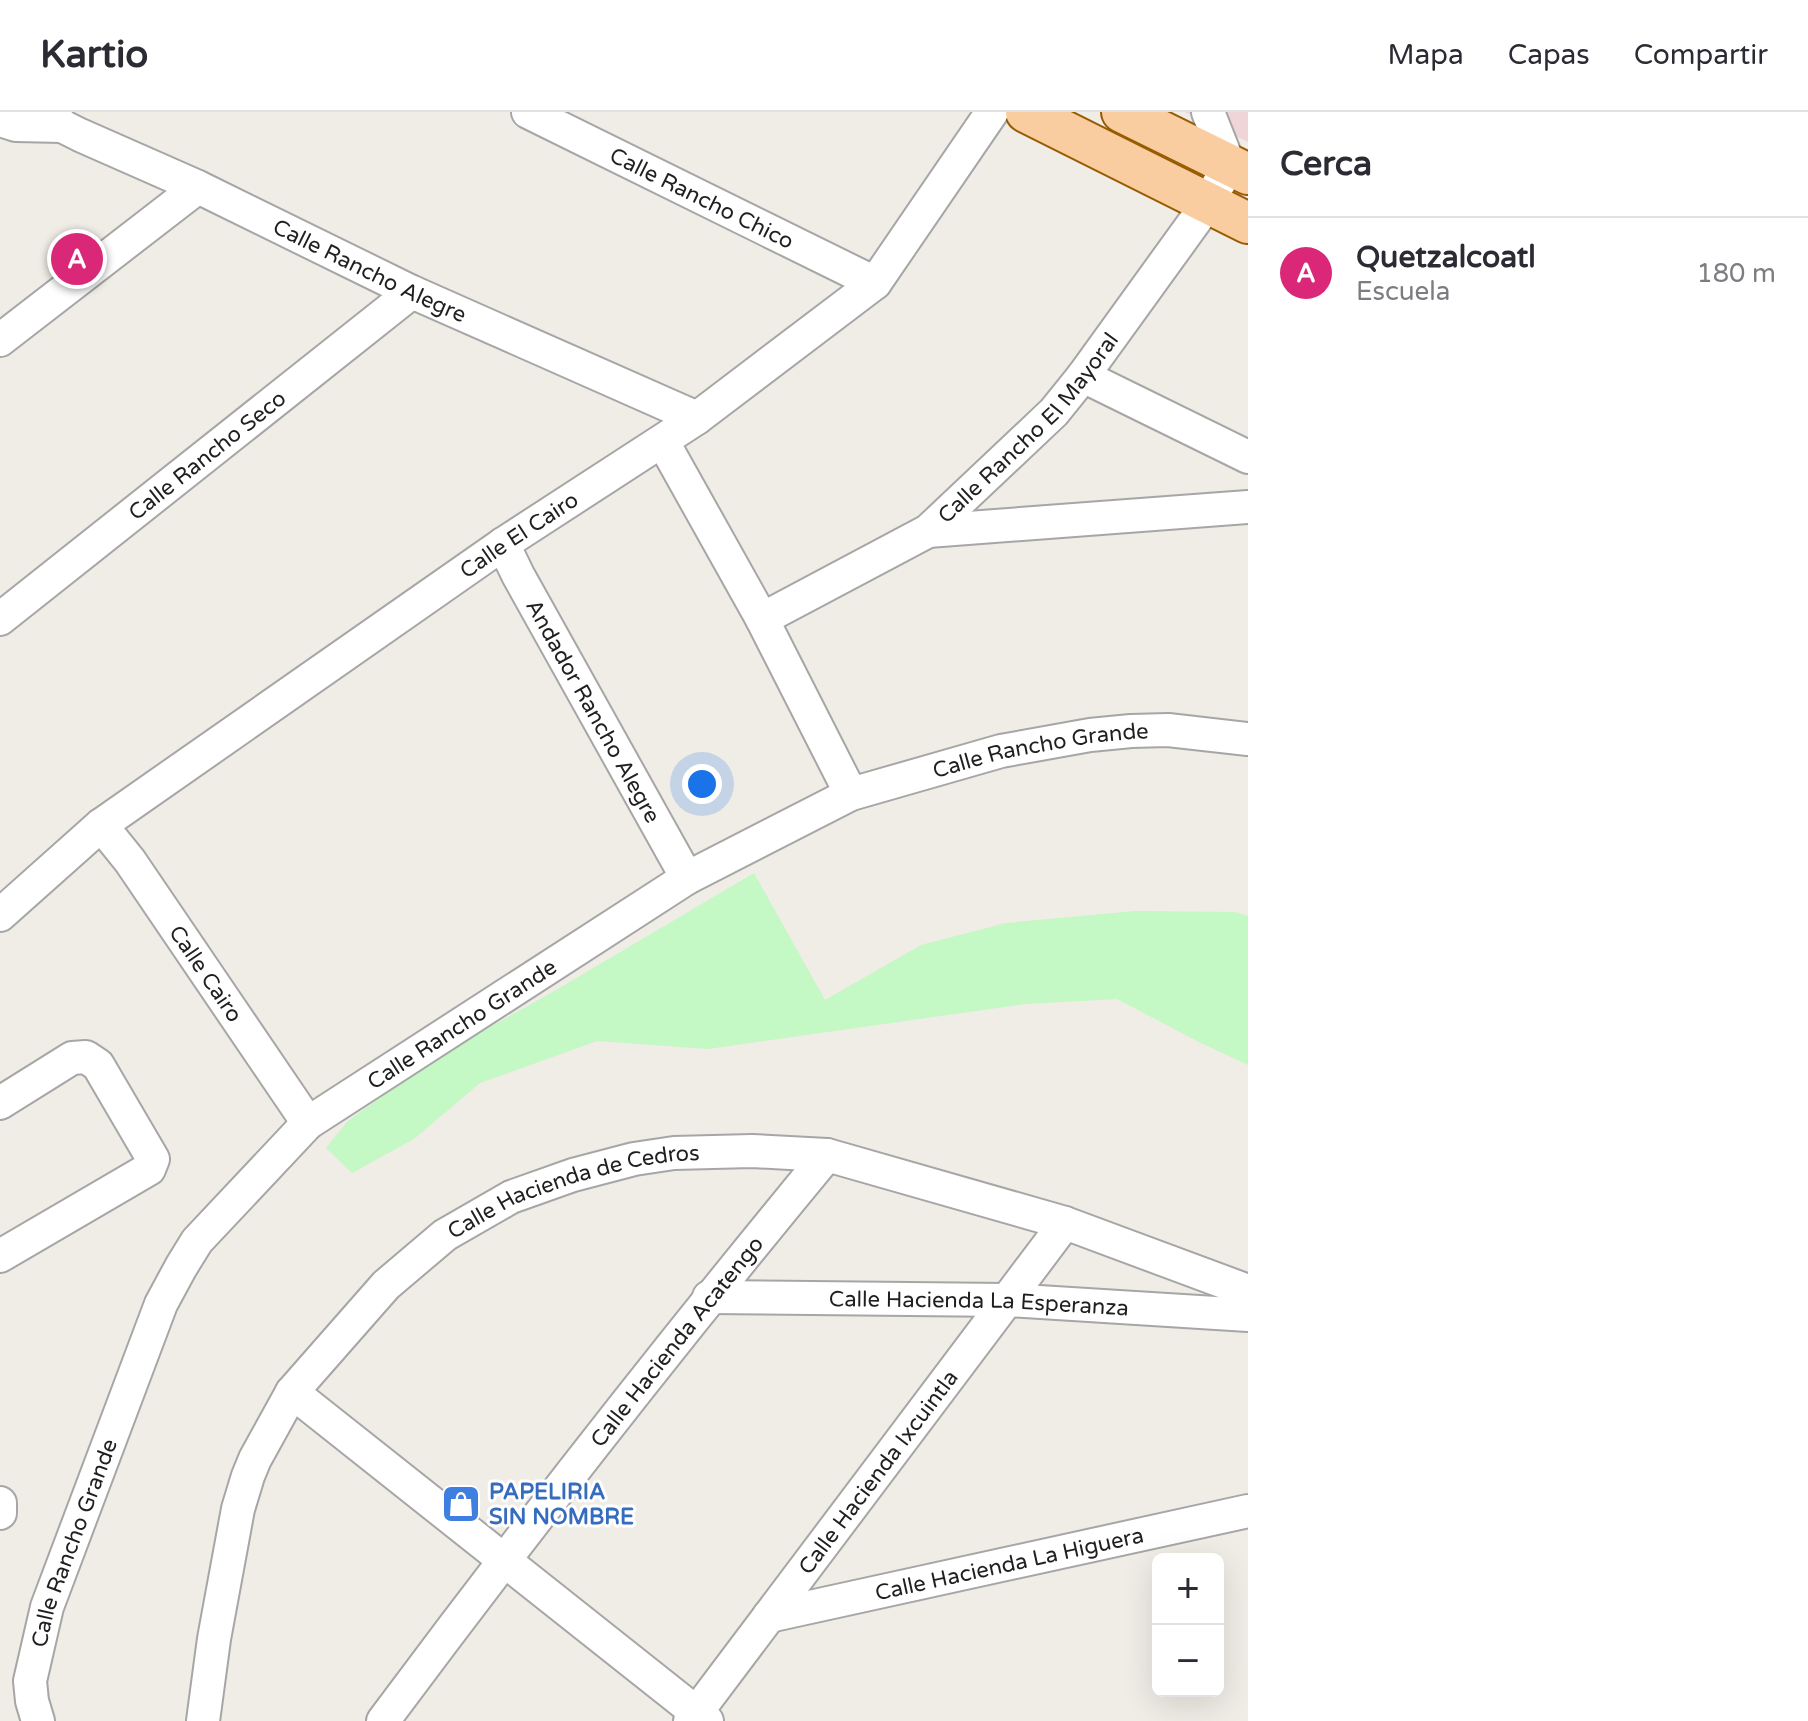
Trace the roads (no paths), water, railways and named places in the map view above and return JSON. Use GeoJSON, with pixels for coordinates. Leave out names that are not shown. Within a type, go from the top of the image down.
{"type":"FeatureCollection","features":[{"type":"Feature","properties":{"kind":"main road"},"geometry":{"type":"LineString","coordinates":[[1026,112],[1248,223]]}},
{"type":"Feature","properties":{"kind":"main road"},"geometry":{"type":"LineString","coordinates":[[1122,112],[1239,170]]}},
{"type":"Feature","properties":{"kind":"street","name":"Calle Rancho Chico"},"geometry":{"type":"LineString","coordinates":[[528,112],[875,283]]}},
{"type":"Feature","properties":{"kind":"street","name":"Calle El Cairo"},"geometry":{"type":"LineString","coordinates":[[0,915],[101,825],[503,544],[663,442],[875,283],[992,112]]}},
{"type":"Feature","properties":{"kind":"street"},"geometry":{"type":"LineString","coordinates":[[1208,112],[1239,170]]}},
{"type":"Feature","properties":{"kind":"street"},"geometry":{"type":"LineString","coordinates":[[0,120],[16,125],[56,119]]}},
{"type":"Feature","properties":{"kind":"street","name":"Calle Rancho Alegre"},"geometry":{"type":"LineString","coordinates":[[56,119],[412,292],[697,418]]}},
{"type":"Feature","properties":{"kind":"street","name":"Calle Rancho El Mayoral"},"geometry":{"type":"LineString","coordinates":[[762,619],[928,531],[1054,412],[1208,203],[1239,170]]}},
{"type":"Feature","properties":{"kind":"street"},"geometry":{"type":"LineString","coordinates":[[0,340],[198,187]]}},
{"type":"Feature","properties":{"kind":"street","name":"Calle Rancho Seco"},"geometry":{"type":"LineString","coordinates":[[0,619],[412,292]]}},
{"type":"Feature","properties":{"kind":"street"},"geometry":{"type":"LineString","coordinates":[[1083,376],[1248,457]]}},
{"type":"Feature","properties":{"kind":"street"},"geometry":{"type":"LineString","coordinates":[[663,442],[762,619],[851,794]]}},
{"type":"Feature","properties":{"kind":"street"},"geometry":{"type":"LineString","coordinates":[[928,531],[1248,507]]}},
{"type":"Feature","properties":{"kind":"street","name":"Andador Rancho Alegre"},"geometry":{"type":"LineString","coordinates":[[503,544],[525,589],[687,878]]}},
{"type":"Feature","properties":{"kind":"street","name":"Calle Rancho Grande"},"geometry":{"type":"LineString","coordinates":[[38,1721],[30,1681],[47,1607],[161,1304],[197,1241],[308,1123],[687,878],[851,794],[1001,751],[1090,735],[1168,730],[1248,739]]}},
{"type":"Feature","properties":{"kind":"street","name":"Calle Cairo"},"geometry":{"type":"LineString","coordinates":[[101,825],[130,861],[308,1123]]}},
{"type":"Feature","properties":{"kind":"street"},"geometry":{"type":"LineString","coordinates":[[0,1103],[72,1058],[86,1057],[98,1065],[153,1159],[149,1169],[0,1256]]}},
{"type":"Feature","properties":{"kind":"street","name":"Calle Hacienda de Cedros"},"geometry":{"type":"LineString","coordinates":[[203,1721],[214,1639],[238,1509],[255,1459],[292,1392],[386,1285],[445,1235],[511,1197],[573,1175],[634,1159],[674,1153],[752,1151],[827,1155],[1065,1223],[1248,1291]]}},
{"type":"Feature","properties":{"kind":"street","name":"Calle Hacienda Acatengo"},"geometry":{"type":"LineString","coordinates":[[383,1721],[503,1560],[709,1297],[827,1155]]}},
{"type":"Feature","properties":{"kind":"street","name":"Calle Hacienda Ixcuintla"},"geometry":{"type":"LineString","coordinates":[[698,1718],[769,1616],[1065,1223]]}},
{"type":"Feature","properties":{"kind":"street","name":"Calle Hacienda La Esperanza"},"geometry":{"type":"LineString","coordinates":[[709,1297],[1007,1300],[1248,1315]]}},
{"type":"Feature","properties":{"kind":"street"},"geometry":{"type":"LineString","coordinates":[[292,1392],[698,1718]]}},
{"type":"Feature","properties":{"kind":"street"},"geometry":{"type":"LineString","coordinates":[[0,1503],[0,1512]]}},
{"type":"Feature","properties":{"kind":"street","name":"Calle Hacienda La Higuera"},"geometry":{"type":"LineString","coordinates":[[769,1616],[1248,1511]]}},
{"type":"Feature","properties":{"kind":"place","name":"Quetzalcoatl"},"geometry":{"type":"Point","coordinates":[77,259]}},
{"type":"Feature","properties":{"kind":"place","name":"PAPELIRIA SIN NOMBRE"},"geometry":{"type":"Point","coordinates":[461,1504]}}]}
